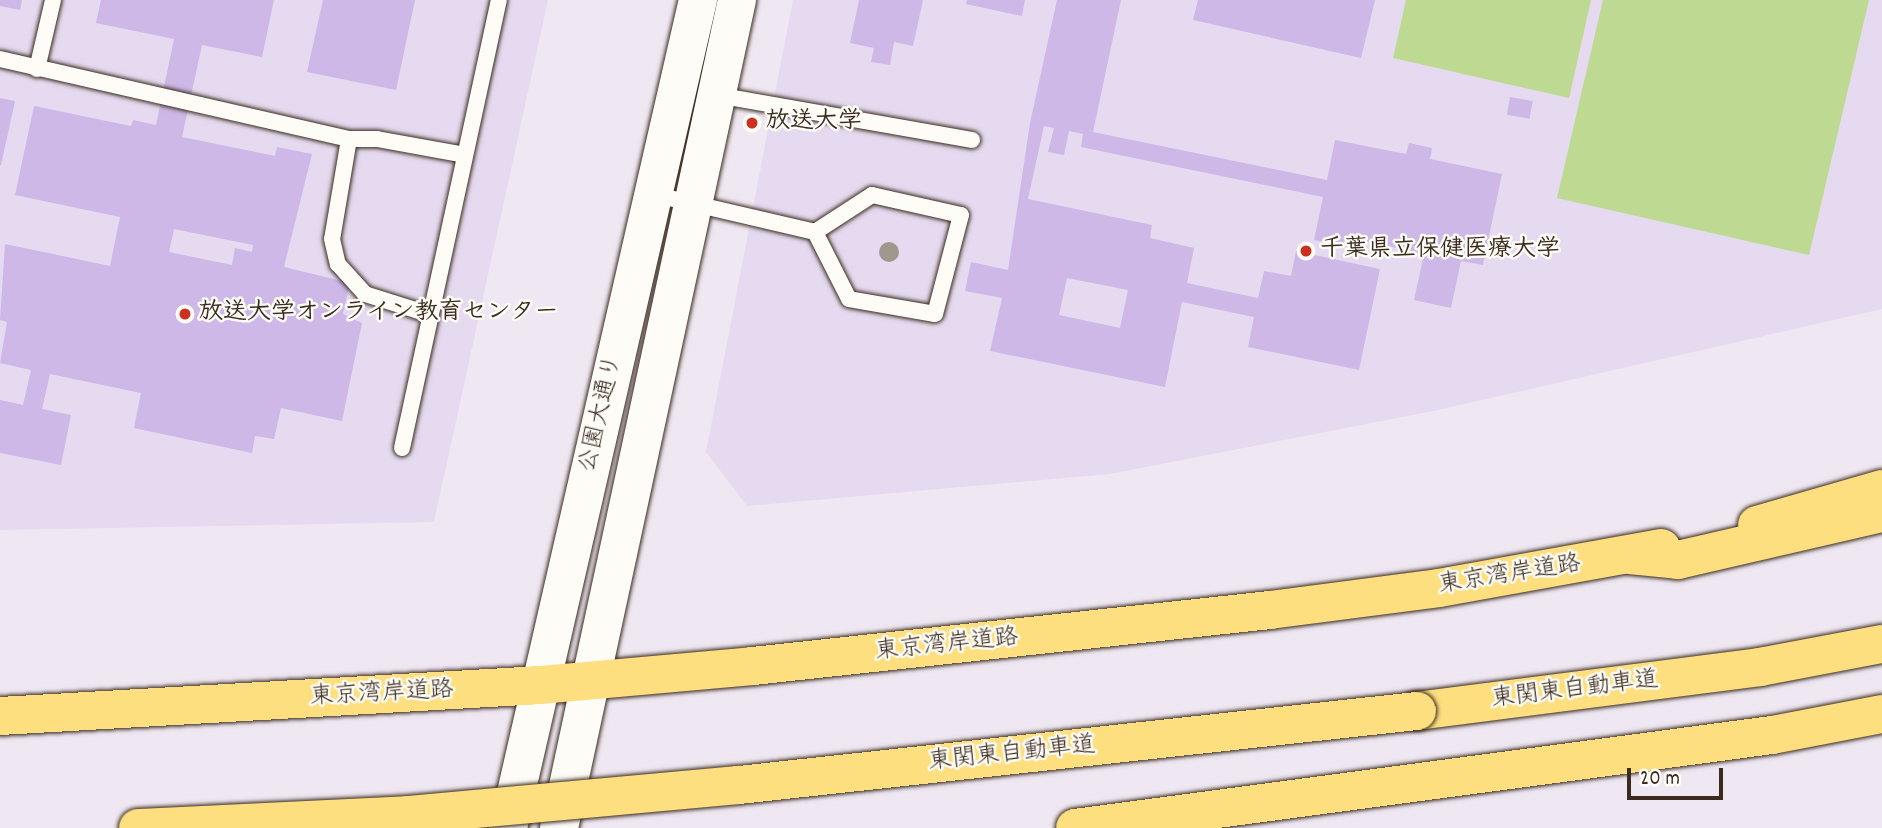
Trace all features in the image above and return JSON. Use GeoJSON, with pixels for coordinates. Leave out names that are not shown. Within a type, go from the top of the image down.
{"type":"FeatureCollection","features":[{"type":"Feature","properties":{"kind":"highway","name":"東京湾岸道路"},"geometry":{"type":"LineString","coordinates":[[0,716],[590,682],[1270,610],[1630,555],[1882,489]]}},
{"type":"Feature","properties":{"kind":"highway"},"geometry":{"type":"LineString","coordinates":[[1630,555],[1678,559],[1882,513]]}},
{"type":"Feature","properties":{"kind":"highway","name":"東関東自動車道"},"geometry":{"type":"LineString","coordinates":[[138,828],[436,813],[1417,711],[1760,667],[1882,644]]}},
{"type":"Feature","properties":{"kind":"highway"},"geometry":{"type":"LineString","coordinates":[[1075,828],[1772,735],[1882,714]]}},
{"type":"Feature","properties":{"kind":"street","name":"公園大通り"},"geometry":{"type":"LineString","coordinates":[[508,828],[651,194],[698,0]]}},
{"type":"Feature","properties":{"kind":"street","name":"公園大通り"},"geometry":{"type":"LineString","coordinates":[[559,828],[737,0]]}},
{"type":"Feature","properties":{"kind":"lane"},"geometry":{"type":"LineString","coordinates":[[37,69],[53,0]]}},
{"type":"Feature","properties":{"kind":"lane"},"geometry":{"type":"LineString","coordinates":[[402,448],[499,0]]}},
{"type":"Feature","properties":{"kind":"lane"},"geometry":{"type":"LineString","coordinates":[[0,59],[349,139],[377,139],[466,155]]}},
{"type":"Feature","properties":{"kind":"lane"},"geometry":{"type":"LineString","coordinates":[[717,95],[972,140]]}},
{"type":"Feature","properties":{"kind":"lane"},"geometry":{"type":"LineString","coordinates":[[349,139],[332,239],[338,264],[365,294],[431,315]]}},
{"type":"Feature","properties":{"kind":"lane"},"geometry":{"type":"LineString","coordinates":[[651,194],[815,232],[872,195],[961,215],[935,314],[849,299],[815,232]]}},
{"type":"Feature","properties":{"kind":"shaded area"},"geometry":{"type":"Polygon","coordinates":[[[0,0],[548,0],[434,522],[0,530],[0,0]]]}},
{"type":"Feature","properties":{"kind":"shaded area","name":"千葉県立保健医療大学"},"geometry":{"type":"Polygon","coordinates":[[[793,0],[1882,0],[1882,309],[1438,410],[1110,474],[747,506],[706,452],[793,0]]]}},
{"type":"Feature","properties":{"kind":"green space"},"geometry":{"type":"Polygon","coordinates":[[[1406,0],[1591,0],[1569,98],[1393,58],[1406,0]]]}},
{"type":"Feature","properties":{"kind":"green space"},"geometry":{"type":"Polygon","coordinates":[[[1603,0],[1869,0],[1809,255],[1557,198],[1603,0]]]}},
{"type":"Feature","properties":{"kind":"building"},"geometry":{"type":"Polygon","coordinates":[[[0,0],[22,0],[20,10],[0,6],[0,0]]]}},
{"type":"Feature","properties":{"kind":"building"},"geometry":{"type":"Polygon","coordinates":[[[101,0],[274,0],[262,57],[202,45],[182,137],[275,156],[277,147],[312,154],[284,267],[350,283],[343,314],[362,323],[342,421],[281,408],[274,439],[255,436],[252,453],[134,428],[141,393],[50,374],[42,409],[71,415],[61,465],[0,453],[0,400],[23,405],[31,370],[0,363],[7,322],[0,320],[5,244],[110,266],[120,217],[15,195],[34,106],[131,126],[133,120],[156,125],[174,39],[96,23],[101,0]],[[174,229],[169,252],[232,265],[235,248],[252,252],[253,245],[174,229]]]}},
{"type":"Feature","properties":{"kind":"building"},"geometry":{"type":"Polygon","coordinates":[[[323,0],[415,0],[396,90],[307,72],[323,0]]]}},
{"type":"Feature","properties":{"kind":"building"},"geometry":{"type":"Polygon","coordinates":[[[859,0],[923,0],[913,46],[894,42],[890,65],[871,62],[874,48],[850,43],[859,0]]]}},
{"type":"Feature","properties":{"kind":"building"},"geometry":{"type":"Polygon","coordinates":[[[967,0],[1025,0],[1022,16],[966,4],[967,0]]]}},
{"type":"Feature","properties":{"kind":"building"},"geometry":{"type":"Polygon","coordinates":[[[1057,0],[1121,0],[1093,132],[1327,180],[1335,140],[1406,154],[1409,143],[1432,148],[1430,159],[1502,174],[1483,265],[1461,261],[1451,308],[1414,300],[1424,254],[1351,238],[1349,247],[1314,240],[1323,197],[1081,147],[1083,134],[1069,131],[1064,155],[1048,152],[1054,128],[1044,126],[1028,199],[1152,225],[1150,238],[1194,248],[1187,283],[1258,298],[1264,271],[1291,276],[1296,251],[1380,269],[1359,370],[1248,347],[1254,317],[1182,302],[1165,387],[990,351],[1002,298],[965,291],[971,262],[1008,270],[1030,123],[1057,0]],[[1067,278],[1059,315],[1120,328],[1128,290],[1067,278]]]}},
{"type":"Feature","properties":{"kind":"building"},"geometry":{"type":"Polygon","coordinates":[[[1198,0],[1375,0],[1361,58],[1193,20],[1198,0]]]}},
{"type":"Feature","properties":{"kind":"building"},"geometry":{"type":"Polygon","coordinates":[[[1510,97],[1533,101],[1530,119],[1507,115],[1510,97]]]}},
{"type":"Feature","properties":{"kind":"building"},"geometry":{"type":"Polygon","coordinates":[[[0,98],[15,101],[1,165],[0,165],[0,98]]]}},
{"type":"Feature","properties":{"kind":"place","name":"放送大学"},"geometry":{"type":"Point","coordinates":[752,123]}},
{"type":"Feature","properties":{"kind":"place","name":"千葉県立保健医療大学"},"geometry":{"type":"Point","coordinates":[1306,251]}},
{"type":"Feature","properties":{"kind":"place","name":"放送大学オンライン教育センター"},"geometry":{"type":"Point","coordinates":[185,314]}}]}
